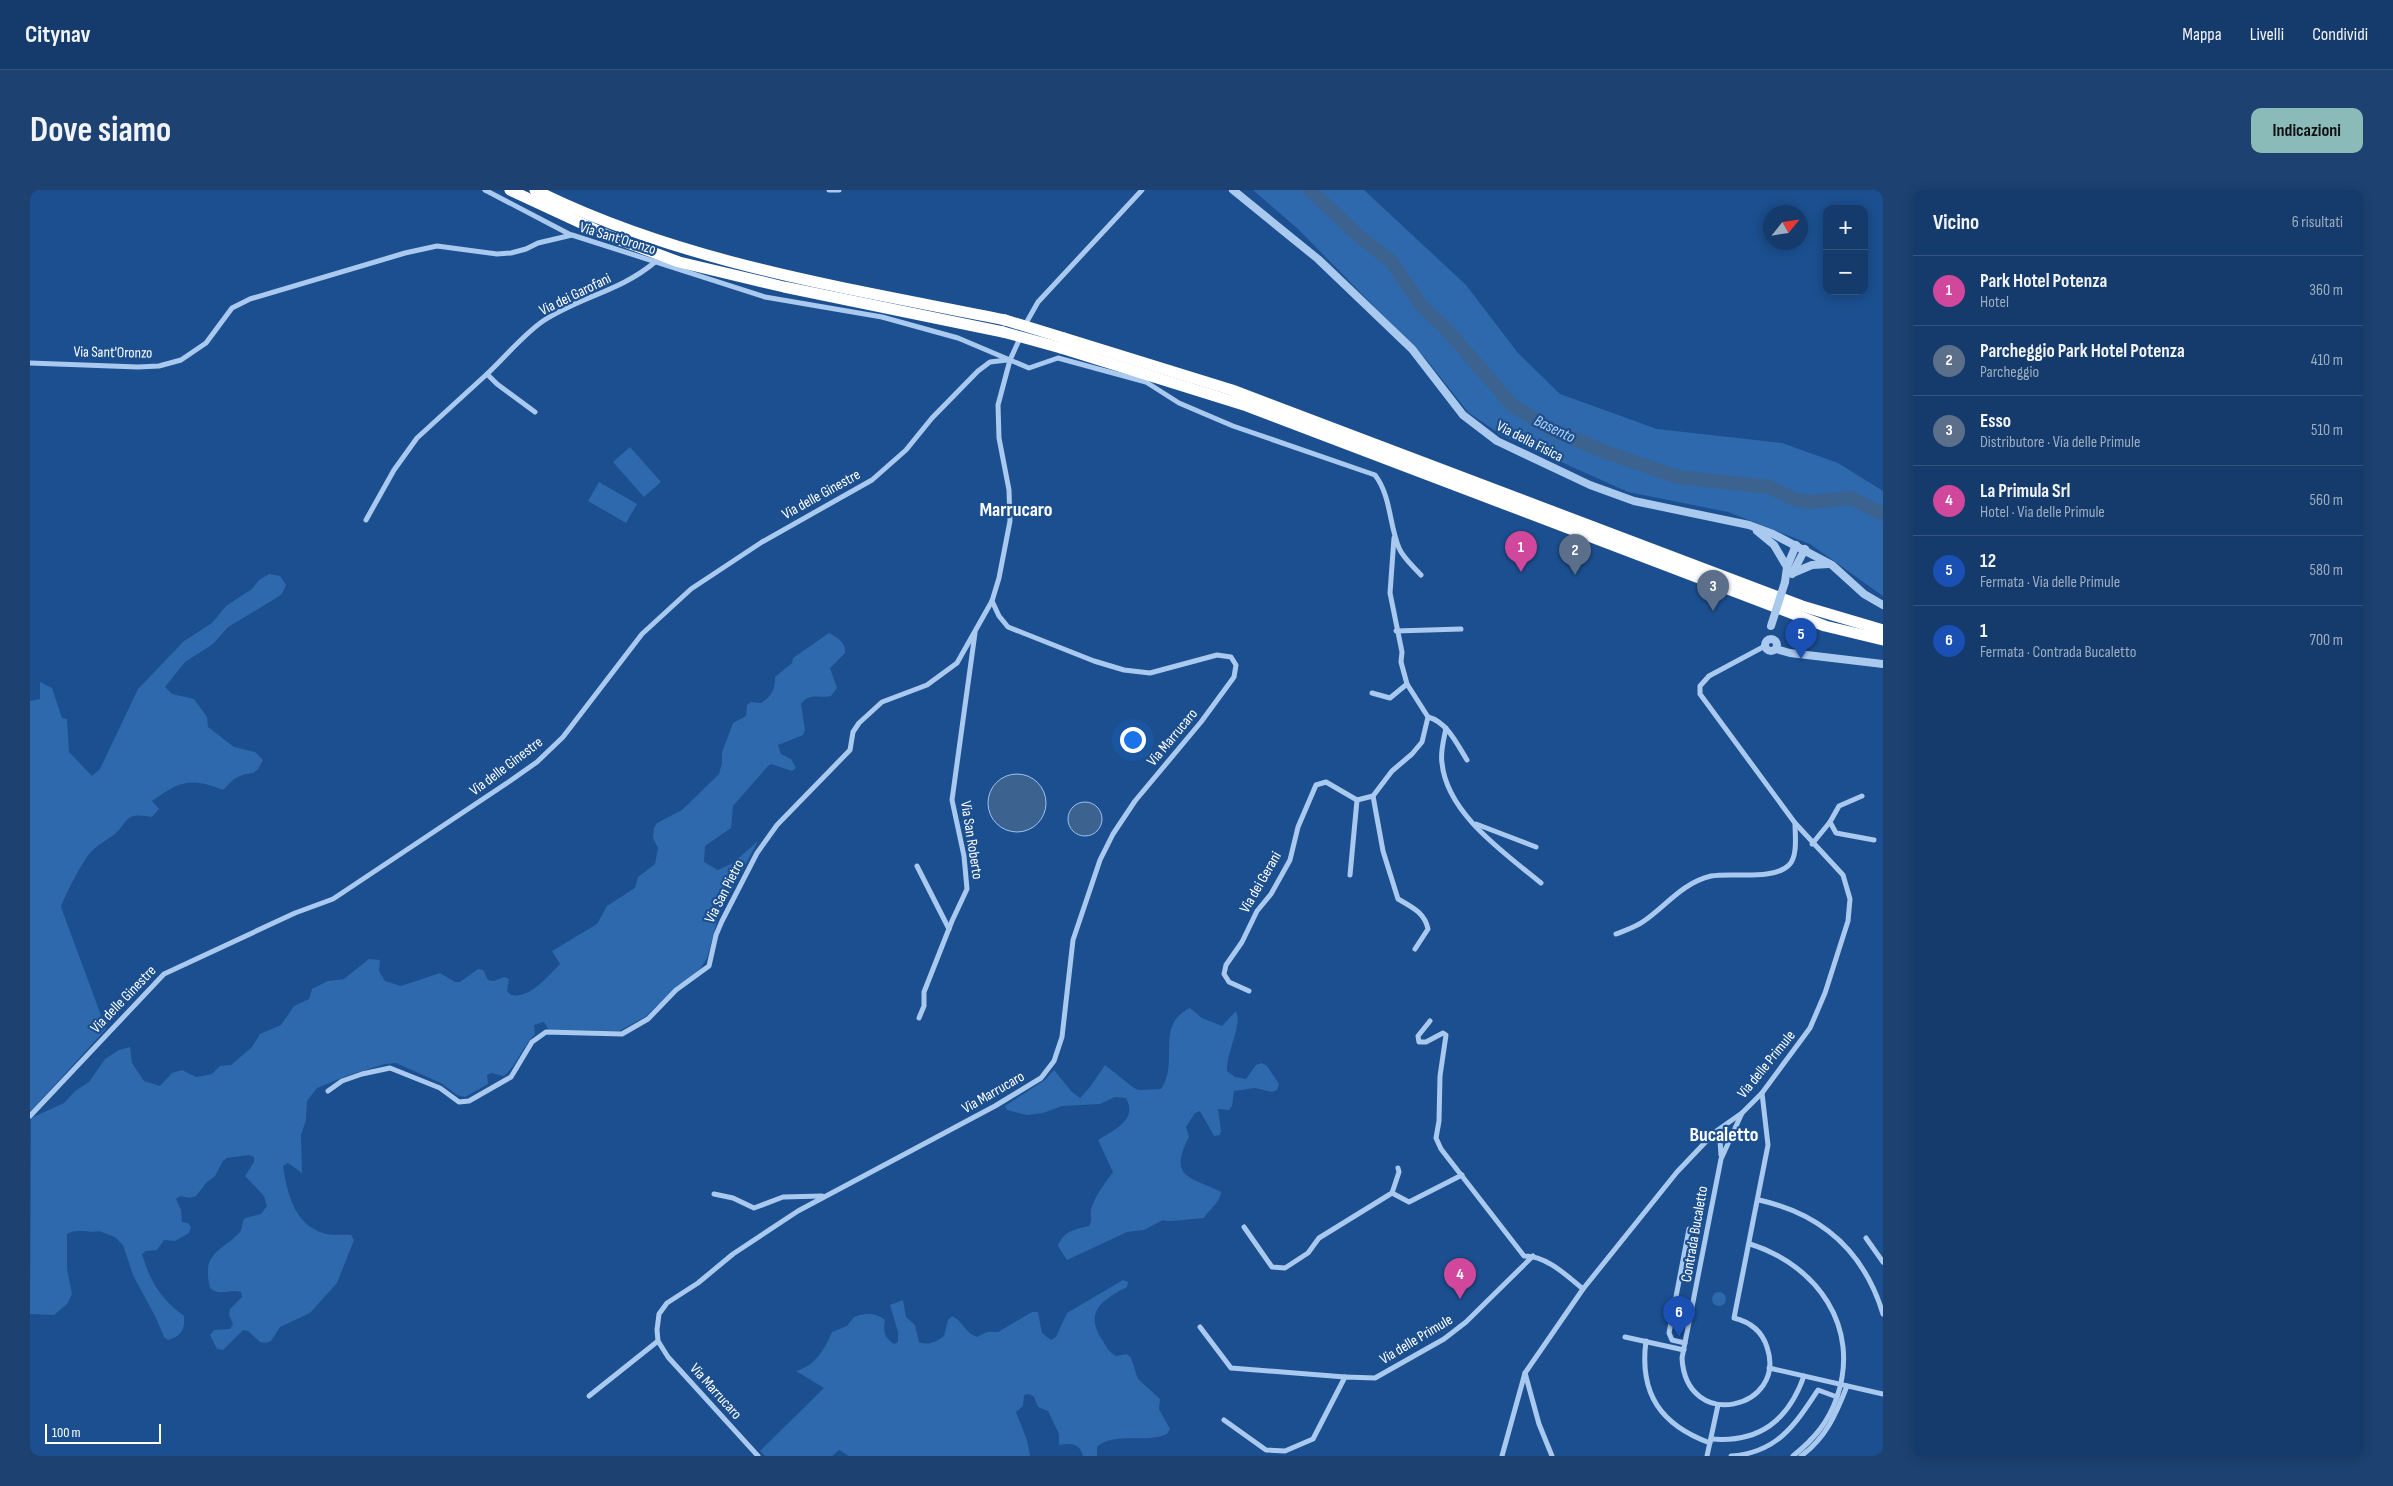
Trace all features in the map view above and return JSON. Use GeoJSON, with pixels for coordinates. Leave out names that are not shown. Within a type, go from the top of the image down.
{"type":"FeatureCollection","features":[{"type":"Feature","properties":{"kind":"highway"},"geometry":{"type":"LineString","coordinates":[[510,190],[609,236],[679,262],[784,287],[1004,326]]}},
{"type":"Feature","properties":{"kind":"highway"},"geometry":{"type":"LineString","coordinates":[[535,190],[600,219],[710,256],[1004,326],[1232,390],[1793,603],[1883,630]]}},
{"type":"Feature","properties":{"kind":"highway"},"geometry":{"type":"LineString","coordinates":[[1062,343],[1247,406],[1825,626],[1883,640]]}},
{"type":"Feature","properties":{"kind":"street"},"geometry":{"type":"LineString","coordinates":[[485,190],[572,235]]}},
{"type":"Feature","properties":{"kind":"street"},"geometry":{"type":"LineString","coordinates":[[829,190],[839,190]]}},
{"type":"Feature","properties":{"kind":"street"},"geometry":{"type":"LineString","coordinates":[[992,601],[1000,578],[1010,521],[1009,490],[999,438],[998,405],[1010,360],[1028,318],[1038,302],[1142,190]]}},
{"type":"Feature","properties":{"kind":"street","name":"Via della Fisica"},"geometry":{"type":"LineString","coordinates":[[1233,190],[1324,266],[1412,349],[1463,415],[1497,441],[1590,485],[1634,501],[1749,526],[1796,545],[1832,564],[1864,594],[1883,605]]}},
{"type":"Feature","properties":{"kind":"street","name":"Via Sant'Oronzo"},"geometry":{"type":"LineString","coordinates":[[30,363],[159,366],[182,360],[200,347],[216,332],[232,308],[250,299],[405,253],[437,246],[504,253],[526,249],[538,243],[572,235],[765,297],[882,317],[931,330],[958,338],[1029,368],[1058,358],[1146,382],[1179,403],[1233,426],[1375,474],[1382,484],[1388,503],[1394,535]]}},
{"type":"Feature","properties":{"kind":"street","name":"Via dei Garofani"},"geometry":{"type":"LineString","coordinates":[[366,520],[394,470],[417,438],[542,322],[567,308],[639,276],[655,262]]}},
{"type":"Feature","properties":{"kind":"street","name":"Via delle Ginestre"},"geometry":{"type":"LineString","coordinates":[[30,1116],[164,974],[286,917],[334,899],[537,762],[563,737],[642,634],[691,589],[762,542],[872,480],[906,450],[932,418],[978,371],[990,362],[1010,360]]}},
{"type":"Feature","properties":{"kind":"street"},"geometry":{"type":"LineString","coordinates":[[487,374],[497,384],[535,412]]}},
{"type":"Feature","properties":{"kind":"street"},"geometry":{"type":"LineString","coordinates":[[1749,526],[1774,545],[1790,570]]}},
{"type":"Feature","properties":{"kind":"street"},"geometry":{"type":"LineString","coordinates":[[1394,535],[1400,551],[1421,575]]}},
{"type":"Feature","properties":{"kind":"street"},"geometry":{"type":"LineString","coordinates":[[1394,535],[1390,593],[1407,684],[1428,717],[1437,719],[1446,728],[1467,760]]}},
{"type":"Feature","properties":{"kind":"street"},"geometry":{"type":"LineString","coordinates":[[1771,639],[1771,626],[1790,570],[1796,545]]}},
{"type":"Feature","properties":{"kind":"street"},"geometry":{"type":"LineString","coordinates":[[1790,570],[1805,549]]}},
{"type":"Feature","properties":{"kind":"street"},"geometry":{"type":"LineString","coordinates":[[1790,570],[1812,565],[1832,564]]}},
{"type":"Feature","properties":{"kind":"street","name":"Via San Pietro"},"geometry":{"type":"LineString","coordinates":[[328,1091],[342,1081],[390,1068],[440,1088],[459,1102],[469,1101],[511,1077],[532,1042],[546,1032],[622,1034],[636,1028],[662,1006],[676,990],[710,966],[716,935],[757,853],[777,825],[793,811],[816,782],[850,750],[854,732],[859,723],[882,702],[926,685],[957,663],[992,601]]}},
{"type":"Feature","properties":{"kind":"street","name":"Via Marrucaro"},"geometry":{"type":"LineString","coordinates":[[758,1456],[668,1357],[658,1341],[659,1314],[667,1303],[712,1274],[733,1254],[798,1211],[1025,1090],[1041,1078],[1054,1061],[1062,1037],[1073,940],[1100,860],[1112,834],[1135,800],[1201,722],[1234,677],[1236,664],[1231,657],[1217,654],[1150,672],[1124,670],[1094,661],[1008,627],[999,616],[992,601]]}},
{"type":"Feature","properties":{"kind":"street","name":"Via San Roberto"},"geometry":{"type":"LineString","coordinates":[[919,1018],[924,1006],[924,992],[967,889],[964,856],[952,800],[976,628]]}},
{"type":"Feature","properties":{"kind":"street"},"geometry":{"type":"LineString","coordinates":[[1396,631],[1462,629]]}},
{"type":"Feature","properties":{"kind":"street"},"geometry":{"type":"LineString","coordinates":[[1771,639],[1766,641],[1765,646],[1772,651],[1776,649],[1883,664]]}},
{"type":"Feature","properties":{"kind":"street"},"geometry":{"type":"LineString","coordinates":[[1771,639],[1776,641],[1776,649]]}},
{"type":"Feature","properties":{"kind":"street","name":"Via delle Primule"},"geometry":{"type":"LineString","coordinates":[[1502,1456],[1525,1373],[1583,1289],[1677,1172],[1715,1132],[1742,1113],[1762,1093],[1810,1028],[1825,993],[1848,921],[1850,899],[1843,875],[1812,844],[1795,823],[1700,694],[1700,686],[1709,676],[1765,646]]}},
{"type":"Feature","properties":{"kind":"street"},"geometry":{"type":"LineString","coordinates":[[1372,693],[1390,698],[1407,684]]}},
{"type":"Feature","properties":{"kind":"street"},"geometry":{"type":"LineString","coordinates":[[1350,875],[1357,800],[1374,796],[1392,771],[1422,742],[1428,717]]}},
{"type":"Feature","properties":{"kind":"street"},"geometry":{"type":"LineString","coordinates":[[1446,728],[1441,762],[1448,786],[1460,806],[1490,843],[1541,883]]}},
{"type":"Feature","properties":{"kind":"street","name":"Via dei Gerani"},"geometry":{"type":"LineString","coordinates":[[1249,991],[1229,982],[1224,974],[1226,965],[1242,942],[1257,911],[1271,894],[1290,860],[1310,794],[1316,785],[1326,782],[1357,800]]}},
{"type":"Feature","properties":{"kind":"street"},"geometry":{"type":"LineString","coordinates":[[1374,796],[1383,851],[1398,899],[1420,912],[1426,921],[1428,929],[1415,949]]}},
{"type":"Feature","properties":{"kind":"street"},"geometry":{"type":"LineString","coordinates":[[1812,844],[1830,822],[1839,806],[1862,796]]}},
{"type":"Feature","properties":{"kind":"street"},"geometry":{"type":"LineString","coordinates":[[1830,822],[1836,833],[1874,840]]}},
{"type":"Feature","properties":{"kind":"street"},"geometry":{"type":"LineString","coordinates":[[1616,934],[1645,921],[1675,894],[1709,877],[1750,875],[1782,870],[1790,864],[1794,856],[1795,823]]}},
{"type":"Feature","properties":{"kind":"street"},"geometry":{"type":"LineString","coordinates":[[1475,824],[1536,846]]}},
{"type":"Feature","properties":{"kind":"street"},"geometry":{"type":"LineString","coordinates":[[917,866],[949,929]]}},
{"type":"Feature","properties":{"kind":"street"},"geometry":{"type":"LineString","coordinates":[[1430,1021],[1418,1036],[1419,1042],[1426,1042],[1443,1033],[1446,1035],[1440,1076],[1439,1121],[1436,1138],[1441,1149],[1524,1256],[1533,1256],[1557,1268],[1583,1289]]}},
{"type":"Feature","properties":{"kind":"street"},"geometry":{"type":"LineString","coordinates":[[1707,1456],[1718,1405],[1731,1405],[1751,1397],[1766,1381],[1770,1368],[1770,1355],[1764,1339],[1750,1323],[1734,1318],[1759,1200],[1768,1145],[1762,1093]]}},
{"type":"Feature","properties":{"kind":"street"},"geometry":{"type":"LineString","coordinates":[[1721,1159],[1742,1113]]}},
{"type":"Feature","properties":{"kind":"street"},"geometry":{"type":"LineString","coordinates":[[1715,1132],[1720,1140],[1721,1159]]}},
{"type":"Feature","properties":{"kind":"street","name":"Contrada Bucaletto"},"geometry":{"type":"LineString","coordinates":[[1718,1405],[1701,1397],[1690,1387],[1683,1368],[1685,1343],[1721,1159]]}},
{"type":"Feature","properties":{"kind":"street"},"geometry":{"type":"LineString","coordinates":[[1244,1227],[1272,1267],[1285,1268],[1308,1253],[1319,1238],[1392,1193],[1399,1172],[1398,1168]]}},
{"type":"Feature","properties":{"kind":"street"},"geometry":{"type":"LineString","coordinates":[[1392,1193],[1409,1202],[1462,1175]]}},
{"type":"Feature","properties":{"kind":"street","name":"Via Marrucaro"},"geometry":{"type":"LineString","coordinates":[[714,1194],[733,1198],[754,1208],[784,1197],[825,1196]]}},
{"type":"Feature","properties":{"kind":"street"},"geometry":{"type":"LineString","coordinates":[[1759,1200],[1791,1210],[1835,1234],[1858,1260],[1867,1274],[1883,1314]]}},
{"type":"Feature","properties":{"kind":"street"},"geometry":{"type":"LineString","coordinates":[[1685,1343],[1672,1340],[1669,1333],[1689,1229]]}},
{"type":"Feature","properties":{"kind":"street"},"geometry":{"type":"LineString","coordinates":[[1866,1238],[1883,1262]]}},
{"type":"Feature","properties":{"kind":"street"},"geometry":{"type":"LineString","coordinates":[[1750,1244],[1791,1262],[1805,1274],[1820,1291],[1835,1318],[1842,1338],[1844,1362],[1841,1385],[1832,1410],[1818,1433],[1792,1456]]}},
{"type":"Feature","properties":{"kind":"street","name":"Via delle Primule"},"geometry":{"type":"LineString","coordinates":[[1200,1327],[1231,1368],[1375,1378],[1444,1339],[1466,1322],[1533,1256]]}},
{"type":"Feature","properties":{"kind":"street"},"geometry":{"type":"LineString","coordinates":[[1625,1337],[1684,1350]]}},
{"type":"Feature","properties":{"kind":"street"},"geometry":{"type":"LineString","coordinates":[[589,1396],[658,1341]]}},
{"type":"Feature","properties":{"kind":"street"},"geometry":{"type":"LineString","coordinates":[[1646,1341],[1645,1375],[1654,1402],[1665,1418],[1684,1433],[1710,1441],[1740,1440],[1763,1430],[1787,1411],[1804,1376]]}},
{"type":"Feature","properties":{"kind":"street"},"geometry":{"type":"LineString","coordinates":[[1770,1368],[1883,1394]]}},
{"type":"Feature","properties":{"kind":"street"},"geometry":{"type":"LineString","coordinates":[[1525,1373],[1539,1424],[1552,1456]]}},
{"type":"Feature","properties":{"kind":"street"},"geometry":{"type":"LineString","coordinates":[[1224,1420],[1266,1450],[1285,1451],[1313,1439],[1345,1377]]}},
{"type":"Feature","properties":{"kind":"street"},"geometry":{"type":"LineString","coordinates":[[1801,1456],[1822,1437],[1831,1424],[1847,1386]]}},
{"type":"Feature","properties":{"kind":"street"},"geometry":{"type":"LineString","coordinates":[[1731,1456],[1743,1455],[1762,1448],[1782,1437],[1803,1415],[1818,1390],[1836,1397]]}},
{"type":"Feature","properties":{"kind":"shaded area"},"geometry":{"type":"Polygon","coordinates":[[[1253,190],[1364,190],[1466,285],[1518,353],[1560,394],[1657,429],[1782,443],[1838,463],[1883,491],[1883,596],[1810,544],[1728,512],[1628,492],[1501,435],[1468,412],[1426,359],[1298,229],[1253,190]]]}},
{"type":"Feature","properties":{"kind":"shaded area"},"geometry":{"type":"Polygon","coordinates":[[[630,447],[661,482],[644,497],[613,462],[630,447]]]}},
{"type":"Feature","properties":{"kind":"shaded area"},"geometry":{"type":"Polygon","coordinates":[[[599,482],[637,504],[626,523],[588,501],[599,482]]]}},
{"type":"Feature","properties":{"kind":"shaded area"},"geometry":{"type":"Polygon","coordinates":[[[269,574],[280,576],[286,585],[282,594],[228,627],[213,644],[185,662],[165,687],[172,694],[194,699],[207,717],[208,727],[234,747],[255,752],[263,760],[255,772],[236,778],[223,790],[193,782],[170,789],[152,801],[159,809],[152,817],[137,816],[129,818],[116,833],[94,849],[84,862],[61,907],[106,1029],[30,1112],[30,701],[40,699],[40,682],[52,688],[62,718],[67,719],[69,752],[92,776],[100,769],[138,689],[184,641],[212,623],[226,606],[252,589],[259,580],[269,574]]]}},
{"type":"Feature","properties":{"kind":"shaded area"},"geometry":{"type":"Polygon","coordinates":[[[829,633],[841,641],[845,649],[845,653],[830,668],[837,688],[831,696],[811,697],[804,700],[801,704],[805,730],[803,735],[778,745],[781,754],[791,759],[796,768],[792,771],[771,764],[767,767],[733,806],[731,828],[705,846],[704,862],[718,870],[733,863],[758,841],[719,914],[707,958],[697,974],[678,985],[645,1017],[619,1031],[549,1030],[544,1022],[534,1025],[535,1034],[509,1072],[504,1076],[491,1073],[487,1075],[488,1084],[465,1097],[457,1095],[441,1083],[396,1063],[385,1064],[349,1075],[317,1088],[307,1101],[306,1120],[301,1135],[302,1173],[288,1163],[283,1166],[290,1196],[299,1215],[313,1229],[326,1234],[351,1235],[354,1240],[337,1283],[310,1313],[280,1327],[271,1341],[266,1343],[260,1342],[248,1331],[243,1330],[223,1350],[217,1349],[210,1335],[214,1330],[230,1329],[233,1324],[229,1315],[230,1309],[242,1297],[241,1292],[217,1292],[210,1288],[208,1266],[211,1259],[240,1232],[245,1218],[261,1214],[267,1206],[264,1196],[245,1176],[254,1162],[254,1157],[249,1155],[227,1158],[223,1161],[215,1176],[207,1182],[196,1196],[190,1198],[180,1196],[176,1199],[181,1210],[182,1222],[188,1223],[191,1227],[189,1233],[175,1241],[164,1240],[157,1250],[146,1251],[142,1254],[157,1289],[184,1316],[182,1331],[177,1336],[168,1340],[164,1337],[133,1275],[123,1245],[115,1237],[99,1231],[76,1231],[67,1234],[67,1269],[72,1294],[67,1304],[54,1315],[30,1314],[31,1118],[64,1103],[75,1091],[89,1082],[105,1059],[119,1050],[130,1047],[132,1063],[144,1081],[160,1086],[172,1073],[182,1070],[196,1077],[212,1074],[220,1066],[231,1065],[252,1047],[260,1034],[281,1025],[294,1006],[309,999],[312,989],[328,981],[344,979],[369,959],[380,960],[379,971],[385,981],[401,986],[440,973],[455,982],[460,982],[478,969],[483,970],[488,980],[494,981],[504,977],[509,979],[507,991],[511,995],[525,994],[544,981],[560,964],[552,951],[597,924],[607,906],[635,888],[638,877],[655,864],[658,848],[653,838],[654,828],[657,823],[682,810],[719,774],[722,752],[733,723],[746,716],[747,705],[751,702],[761,703],[768,698],[774,686],[775,677],[792,663],[793,658],[829,633]]]}},
{"type":"Feature","properties":{"kind":"shaded area"},"geometry":{"type":"Polygon","coordinates":[[[1017,774],[1033,779],[1041,787],[1046,803],[1041,819],[1033,827],[1017,832],[1001,827],[993,819],[988,803],[993,787],[1001,779],[1017,774]]]}},
{"type":"Feature","properties":{"kind":"shaded area"},"geometry":{"type":"Polygon","coordinates":[[[1085,802],[1092,803],[1097,807],[1101,812],[1101,826],[1097,831],[1092,835],[1085,836],[1078,835],[1073,831],[1069,826],[1068,819],[1069,812],[1073,807],[1078,803],[1085,802]]]}},
{"type":"Feature","properties":{"kind":"shaded area"},"geometry":{"type":"Polygon","coordinates":[[[1190,1008],[1202,1018],[1222,1026],[1236,1011],[1238,1017],[1236,1031],[1227,1064],[1227,1071],[1235,1077],[1246,1079],[1256,1065],[1262,1063],[1267,1066],[1279,1084],[1277,1090],[1272,1092],[1255,1088],[1234,1091],[1232,1106],[1229,1110],[1218,1109],[1220,1135],[1214,1136],[1200,1111],[1195,1113],[1186,1127],[1189,1137],[1183,1151],[1182,1169],[1192,1179],[1221,1192],[1216,1203],[1204,1218],[1163,1220],[1144,1230],[1127,1232],[1067,1260],[1058,1246],[1067,1234],[1090,1224],[1091,1210],[1095,1200],[1113,1172],[1098,1140],[1117,1128],[1127,1118],[1129,1106],[1126,1098],[1115,1097],[1100,1104],[1062,1106],[1043,1113],[1027,1115],[1007,1110],[1005,1106],[1045,1080],[1054,1070],[1071,1091],[1080,1098],[1105,1065],[1134,1088],[1139,1090],[1161,1089],[1166,1078],[1170,1034],[1173,1024],[1179,1015],[1190,1008]]]}},
{"type":"Feature","properties":{"kind":"shaded area"},"geometry":{"type":"Polygon","coordinates":[[[1123,1280],[1128,1282],[1127,1287],[1104,1301],[1099,1307],[1095,1320],[1096,1329],[1111,1352],[1116,1356],[1127,1354],[1131,1358],[1138,1379],[1160,1399],[1159,1409],[1170,1429],[1167,1434],[1159,1437],[1121,1438],[1104,1442],[1097,1447],[1097,1456],[1083,1456],[1077,1446],[1059,1445],[1059,1434],[1048,1411],[1038,1407],[1034,1397],[1029,1394],[1024,1395],[1023,1406],[1016,1412],[1027,1440],[1030,1456],[849,1456],[839,1450],[832,1456],[765,1456],[760,1451],[824,1388],[796,1371],[803,1369],[814,1361],[823,1350],[832,1332],[847,1326],[854,1317],[870,1314],[881,1317],[885,1320],[884,1331],[886,1336],[894,1344],[898,1342],[898,1332],[890,1305],[903,1300],[906,1317],[915,1325],[919,1342],[926,1344],[935,1342],[944,1336],[948,1320],[952,1316],[977,1337],[987,1332],[998,1332],[1032,1312],[1038,1312],[1042,1333],[1051,1340],[1056,1337],[1067,1313],[1123,1280]]]}},
{"type":"Feature","properties":{"kind":"shaded area"},"geometry":{"type":"Polygon","coordinates":[[[1716,1292],[1722,1292],[1726,1299],[1722,1306],[1716,1306],[1712,1302],[1712,1296],[1716,1292]]]}},
{"type":"Feature","properties":{"kind":"waterway","name":"Basento"},"geometry":{"type":"LineString","coordinates":[[1310,190],[1361,238],[1391,261],[1421,305],[1447,330],[1512,405],[1552,430],[1608,453],[1678,477],[1769,487],[1796,500],[1810,502],[1851,498],[1883,514]]}},
{"type":"Feature","properties":{"kind":"place","name":"Park Hotel Potenza"},"geometry":{"type":"Point","coordinates":[1521,572]}},
{"type":"Feature","properties":{"kind":"place","name":"Parcheggio Park Hotel Potenza"},"geometry":{"type":"Point","coordinates":[1575,575]}},
{"type":"Feature","properties":{"kind":"place","name":"Esso"},"geometry":{"type":"Point","coordinates":[1713,611]}},
{"type":"Feature","properties":{"kind":"place","name":"12"},"geometry":{"type":"Point","coordinates":[1801,659]}},
{"type":"Feature","properties":{"kind":"place","name":"La Primula Srl"},"geometry":{"type":"Point","coordinates":[1460,1299]}},
{"type":"Feature","properties":{"kind":"place","name":"1"},"geometry":{"type":"Point","coordinates":[1679,1337]}},
{"type":"Feature","properties":{"kind":"district","name":"Marrucaro"},"geometry":{"type":"Point","coordinates":[1016,509]}},
{"type":"Feature","properties":{"kind":"district","name":"Bucaletto"},"geometry":{"type":"Point","coordinates":[1724,1134]}}]}
